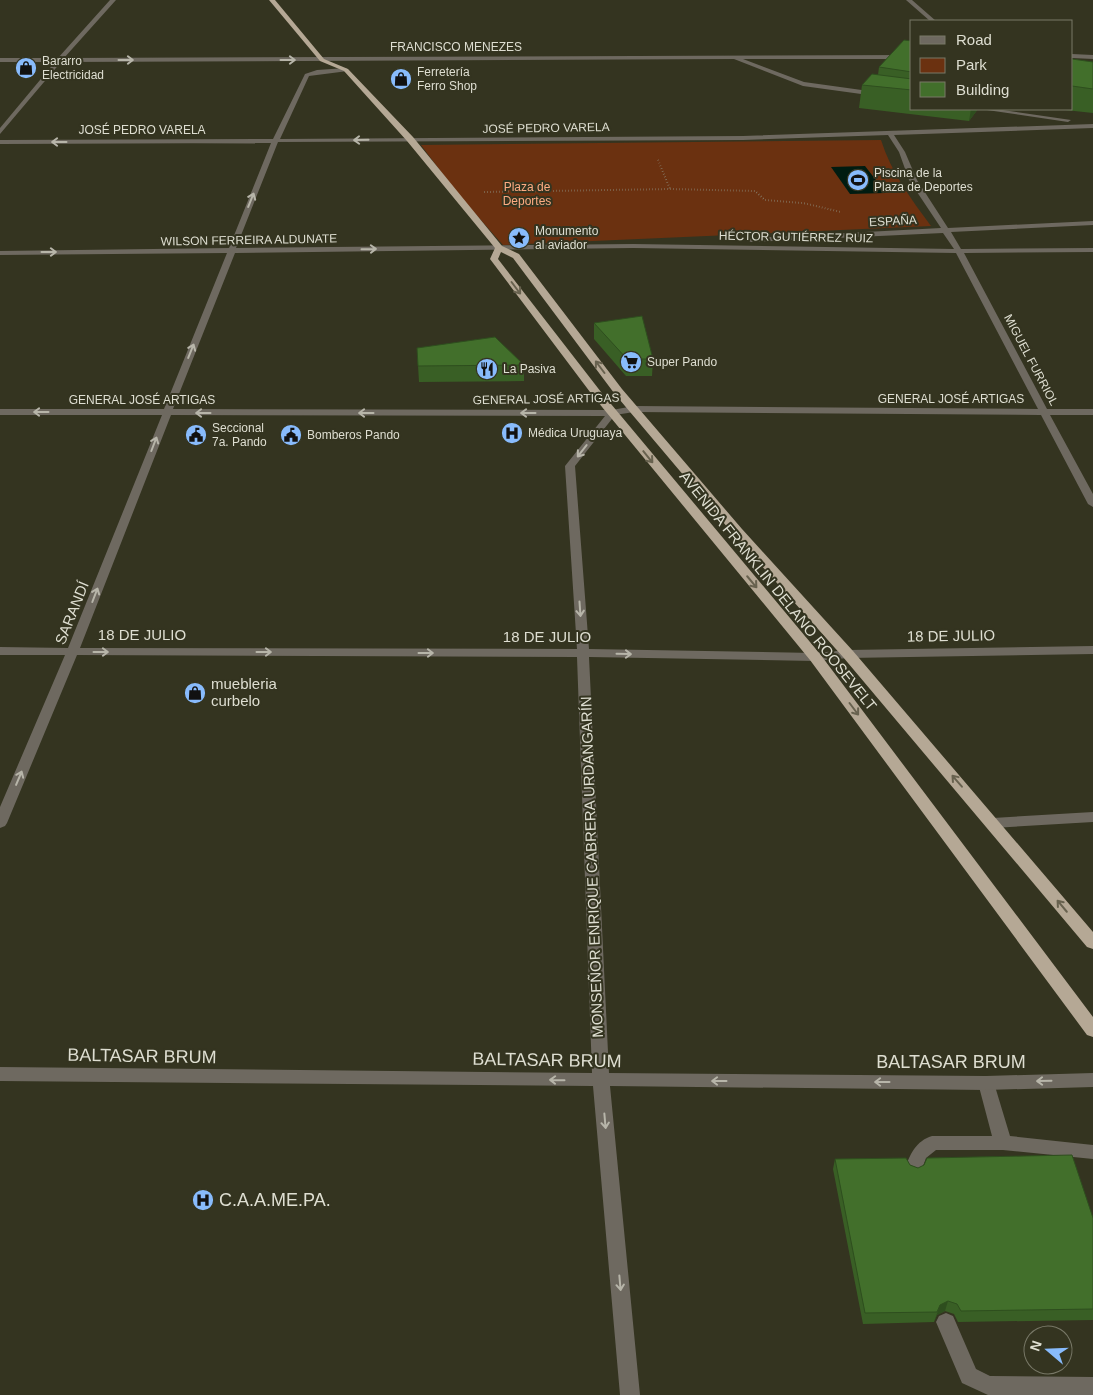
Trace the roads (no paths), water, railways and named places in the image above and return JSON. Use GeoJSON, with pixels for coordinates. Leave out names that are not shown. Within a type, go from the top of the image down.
{"type":"FeatureCollection","features":[{"type":"Feature","properties":{"kind":"highway","name":"AVENIDA FRANKLIN DELANO ROOSEVELT"},"geometry":{"type":"LineString","coordinates":[[272,0],[322,60],[346,70],[410,139],[499,248],[516,256],[634,409],[738,532],[848,654],[1093,943]]}},
{"type":"Feature","properties":{"kind":"highway","name":"AVENIDA FRANKLIN DELANO ROOSEVELT"},"geometry":{"type":"LineString","coordinates":[[499,248],[494,259],[612,413],[815,657],[1093,1030]]}},
{"type":"Feature","properties":{"kind":"street"},"geometry":{"type":"LineString","coordinates":[[0,132],[59,60],[113,0]]}},
{"type":"Feature","properties":{"kind":"street"},"geometry":{"type":"LineString","coordinates":[[909,0],[932,20]]}},
{"type":"Feature","properties":{"kind":"street"},"geometry":{"type":"LineString","coordinates":[[1073,56],[1093,57]]}},
{"type":"Feature","properties":{"kind":"street"},"geometry":{"type":"LineString","coordinates":[[733,57],[803,84],[910,99]]}},
{"type":"Feature","properties":{"kind":"street","name":"FRANCISCO MENEZES"},"geometry":{"type":"LineString","coordinates":[[0,60],[910,57]]}},
{"type":"Feature","properties":{"kind":"street","name":"SARANDÍ"},"geometry":{"type":"LineString","coordinates":[[0,823],[73,651],[275,141],[307,75],[317,72],[346,70]]}},
{"type":"Feature","properties":{"kind":"street"},"geometry":{"type":"LineString","coordinates":[[991,110],[1093,125]]}},
{"type":"Feature","properties":{"kind":"street","name":"JOSÉ PEDRO VARELA"},"geometry":{"type":"LineString","coordinates":[[0,142],[410,139],[440,141],[649,138],[890,133],[1093,125]]}},
{"type":"Feature","properties":{"kind":"street","name":"MIGUEL FURRIOL"},"geometry":{"type":"LineString","coordinates":[[890,133],[902,152],[913,180],[959,251],[1093,504]]}},
{"type":"Feature","properties":{"kind":"street","name":"ESPAÑA"},"geometry":{"type":"LineString","coordinates":[[633,246],[1093,223]]}},
{"type":"Feature","properties":{"kind":"street","name":"HÉCTOR GUTIÉRREZ RUIZ"},"geometry":{"type":"LineString","coordinates":[[499,248],[633,246],[959,251],[1093,250]]}},
{"type":"Feature","properties":{"kind":"street","name":"WILSON FERREIRA ALDUNATE"},"geometry":{"type":"LineString","coordinates":[[0,252],[499,248]]}},
{"type":"Feature","properties":{"kind":"street","name":"GENERAL JOSÉ ARTIGAS"},"geometry":{"type":"LineString","coordinates":[[0,412],[612,413],[634,409],[1093,412]]}},
{"type":"Feature","properties":{"kind":"street","name":"MONSEÑOR ENRIQUE CABRERA URDANGARÍN"},"geometry":{"type":"LineString","coordinates":[[612,413],[570,466],[583,653],[601,1080],[630,1395]]}},
{"type":"Feature","properties":{"kind":"street","name":"18 DE JULIO"},"geometry":{"type":"LineString","coordinates":[[0,651],[583,653],[815,657],[848,654],[1093,650]]}},
{"type":"Feature","properties":{"kind":"street"},"geometry":{"type":"LineString","coordinates":[[993,823],[1093,816]]}},
{"type":"Feature","properties":{"kind":"street","name":"BALTASAR BRUM"},"geometry":{"type":"LineString","coordinates":[[0,1074],[986,1083],[1093,1080]]}},
{"type":"Feature","properties":{"kind":"street"},"geometry":{"type":"LineString","coordinates":[[986,1083],[1003,1143]]}},
{"type":"Feature","properties":{"kind":"street"},"geometry":{"type":"LineString","coordinates":[[914,1169],[919,1154],[932,1143],[1003,1143],[1093,1152]]}},
{"type":"Feature","properties":{"kind":"street"},"geometry":{"type":"LineString","coordinates":[[946,1322],[970,1376],[988,1386],[1093,1387]]}},
{"type":"Feature","properties":{"kind":"place","name":"Bararro Electricidad"},"geometry":{"type":"Point","coordinates":[26,68]}},
{"type":"Feature","properties":{"kind":"place","name":"Ferretería Ferro Shop"},"geometry":{"type":"Point","coordinates":[401,79]}},
{"type":"Feature","properties":{"kind":"place","name":"Piscina de la Plaza de Deportes"},"geometry":{"type":"Point","coordinates":[858,180]}},
{"type":"Feature","properties":{"kind":"place","name":"Monumento al aviador"},"geometry":{"type":"Point","coordinates":[519,238]}},
{"type":"Feature","properties":{"kind":"place","name":"Super Pando"},"geometry":{"type":"Point","coordinates":[631,362]}},
{"type":"Feature","properties":{"kind":"place","name":"La Pasiva"},"geometry":{"type":"Point","coordinates":[487,369]}},
{"type":"Feature","properties":{"kind":"place","name":"Médica Uruguaya"},"geometry":{"type":"Point","coordinates":[512,433]}},
{"type":"Feature","properties":{"kind":"place","name":"Seccional 7a. Pando"},"geometry":{"type":"Point","coordinates":[196,435]}},
{"type":"Feature","properties":{"kind":"place","name":"Bomberos Pando"},"geometry":{"type":"Point","coordinates":[291,435]}},
{"type":"Feature","properties":{"kind":"place","name":"muebleria curbelo"},"geometry":{"type":"Point","coordinates":[195,693]}},
{"type":"Feature","properties":{"kind":"place","name":"C.A.A.ME.PA."},"geometry":{"type":"Point","coordinates":[203,1200]}},
{"type":"Feature","properties":{"kind":"park label","name":"Plaza de Deportes"},"geometry":{"type":"Point","coordinates":[527,194]}}]}
